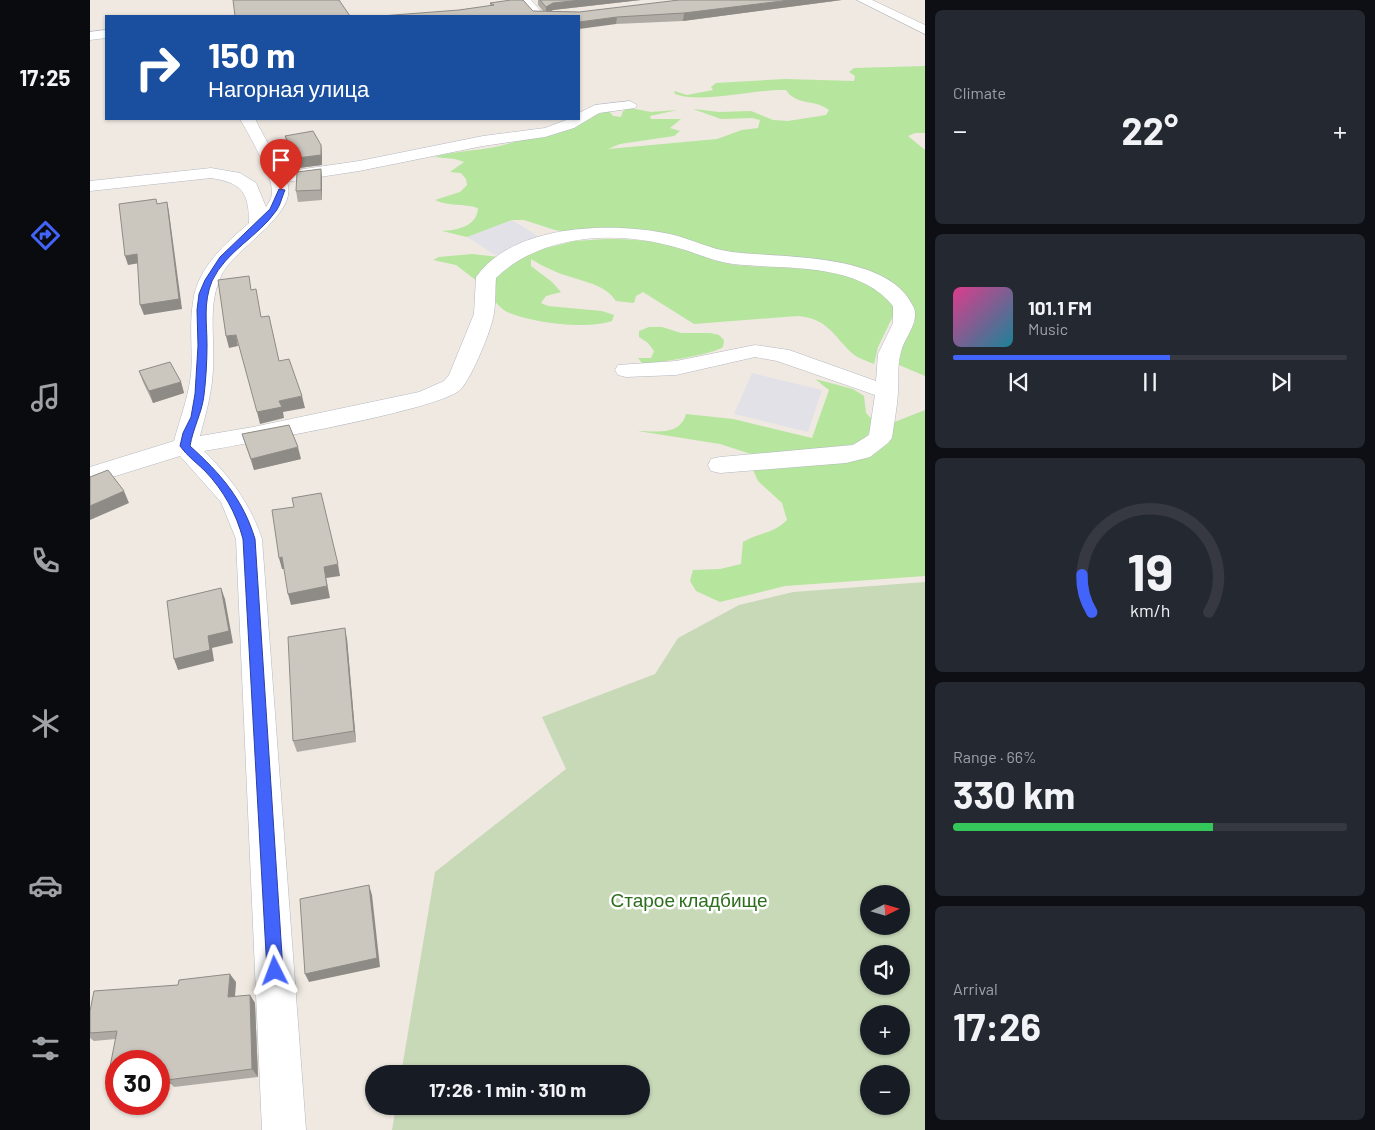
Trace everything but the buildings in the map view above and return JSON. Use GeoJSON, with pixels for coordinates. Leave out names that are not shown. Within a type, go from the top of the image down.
{"type":"FeatureCollection","features":[{"type":"Feature","properties":{"kind":"street"},"geometry":{"type":"LineString","coordinates":[[525,0],[538,15]]}},
{"type":"Feature","properties":{"kind":"street"},"geometry":{"type":"LineString","coordinates":[[863,0],[925,30]]}},
{"type":"Feature","properties":{"kind":"street"},"geometry":{"type":"LineString","coordinates":[[90,36],[105,34]]}},
{"type":"Feature","properties":{"kind":"street"},"geometry":{"type":"LineString","coordinates":[[580,118],[595,109],[630,105]]}},
{"type":"Feature","properties":{"kind":"street"},"geometry":{"type":"LineString","coordinates":[[185,446],[188,433],[196,417],[200,394],[203,346],[201,310],[203,294],[209,280],[223,258],[273,210],[280,197],[281,190],[266,178],[256,132],[248,120]]}},
{"type":"Feature","properties":{"kind":"street"},"geometry":{"type":"LineString","coordinates":[[90,186],[212,173],[234,177],[266,178],[348,170],[490,140],[549,132],[566,127],[577,120]]}},
{"type":"Feature","properties":{"kind":"street"},"geometry":{"type":"LineString","coordinates":[[90,476],[185,446],[253,435],[426,398],[452,386],[460,376],[484,314],[484,284],[486,277],[494,267],[516,252],[548,241],[598,234],[624,234],[669,240],[731,258],[843,269],[881,285],[896,294],[904,306],[905,315],[892,341],[888,356],[887,392],[880,438],[861,451],[846,456],[720,466]]}},
{"type":"Feature","properties":{"kind":"street"},"geometry":{"type":"LineString","coordinates":[[626,370],[676,368],[755,350],[781,355],[887,392]]}},
{"type":"Feature","properties":{"kind":"street"},"geometry":{"type":"LineString","coordinates":[[185,446],[229,492],[243,518],[249,539],[284,1130]]}},
{"type":"Feature","properties":{"kind":"shaded area"},"geometry":{"type":"Polygon","coordinates":[[[512,220],[541,238],[495,255],[467,237],[512,220]]]}},
{"type":"Feature","properties":{"kind":"shaded area"},"geometry":{"type":"Polygon","coordinates":[[[752,373],[822,390],[808,432],[734,414],[752,373]]]}},
{"type":"Feature","properties":{"kind":"green space"},"geometry":{"type":"Polygon","coordinates":[[[925,66],[925,133],[915,133],[908,136],[925,150],[925,376],[899,365],[901,349],[915,322],[914,311],[881,278],[724,252],[703,245],[572,233],[555,230],[524,220],[512,220],[467,237],[442,231],[454,230],[470,223],[477,214],[478,208],[446,204],[435,200],[460,192],[467,185],[466,179],[461,173],[450,172],[464,162],[434,157],[449,153],[495,147],[552,131],[608,110],[613,116],[621,117],[623,111],[630,108],[651,112],[677,110],[650,116],[651,119],[681,119],[670,128],[680,131],[674,136],[620,144],[608,149],[717,139],[742,130],[758,128],[760,120],[752,118],[721,119],[693,109],[719,112],[751,111],[773,120],[788,121],[826,115],[829,110],[818,104],[795,98],[786,90],[713,97],[686,97],[675,94],[674,91],[687,95],[713,90],[711,87],[716,83],[785,79],[854,81],[855,76],[849,72],[854,68],[925,66]]]}},
{"type":"Feature","properties":{"kind":"green space"},"geometry":{"type":"Polygon","coordinates":[[[606,239],[660,243],[735,265],[800,268],[848,276],[869,283],[885,295],[895,312],[878,347],[874,364],[855,356],[830,329],[808,318],[798,316],[694,324],[643,292],[636,296],[634,303],[616,301],[607,291],[601,288],[556,272],[531,259],[531,266],[552,282],[561,292],[546,296],[541,303],[548,306],[602,311],[614,315],[612,321],[588,325],[543,322],[505,311],[494,300],[493,280],[527,253],[574,241],[606,239]]]}},
{"type":"Feature","properties":{"kind":"green space"},"geometry":{"type":"Polygon","coordinates":[[[472,254],[499,257],[477,281],[456,265],[433,260],[439,257],[472,254]]]}},
{"type":"Feature","properties":{"kind":"green space"},"geometry":{"type":"Polygon","coordinates":[[[649,327],[662,327],[681,333],[710,333],[719,335],[724,340],[723,347],[708,353],[684,358],[642,363],[638,358],[651,358],[654,351],[648,343],[639,337],[639,331],[649,327]]]}},
{"type":"Feature","properties":{"kind":"green space"},"geometry":{"type":"Polygon","coordinates":[[[815,379],[853,389],[864,396],[866,413],[872,419],[872,423],[869,433],[858,444],[754,455],[720,444],[638,431],[666,431],[673,429],[683,421],[686,414],[733,419],[812,438],[829,390],[815,379]]]}},
{"type":"Feature","properties":{"kind":"green space"},"geometry":{"type":"Polygon","coordinates":[[[925,410],[925,576],[785,586],[720,602],[696,591],[690,581],[693,570],[720,569],[741,564],[743,542],[777,528],[787,520],[782,503],[758,481],[753,470],[853,460],[874,454],[888,443],[892,423],[925,410]]]}},
{"type":"Feature","properties":{"kind":"green space","name":"Старое кладбище"},"geometry":{"type":"Polygon","coordinates":[[[925,582],[925,1130],[392,1130],[394,1115],[650,1115],[650,1065],[403,1065],[435,872],[566,769],[542,717],[655,674],[678,638],[739,605],[793,592],[925,582]]]}},
{"type":"Feature","properties":{"kind":"route"},"geometry":{"type":"LineString","coordinates":[[275,971],[249,539],[243,518],[229,492],[216,476],[185,446],[188,433],[196,417],[200,394],[203,346],[201,310],[203,294],[209,280],[223,258],[251,229],[273,210],[280,197],[281,190]]}}]}
